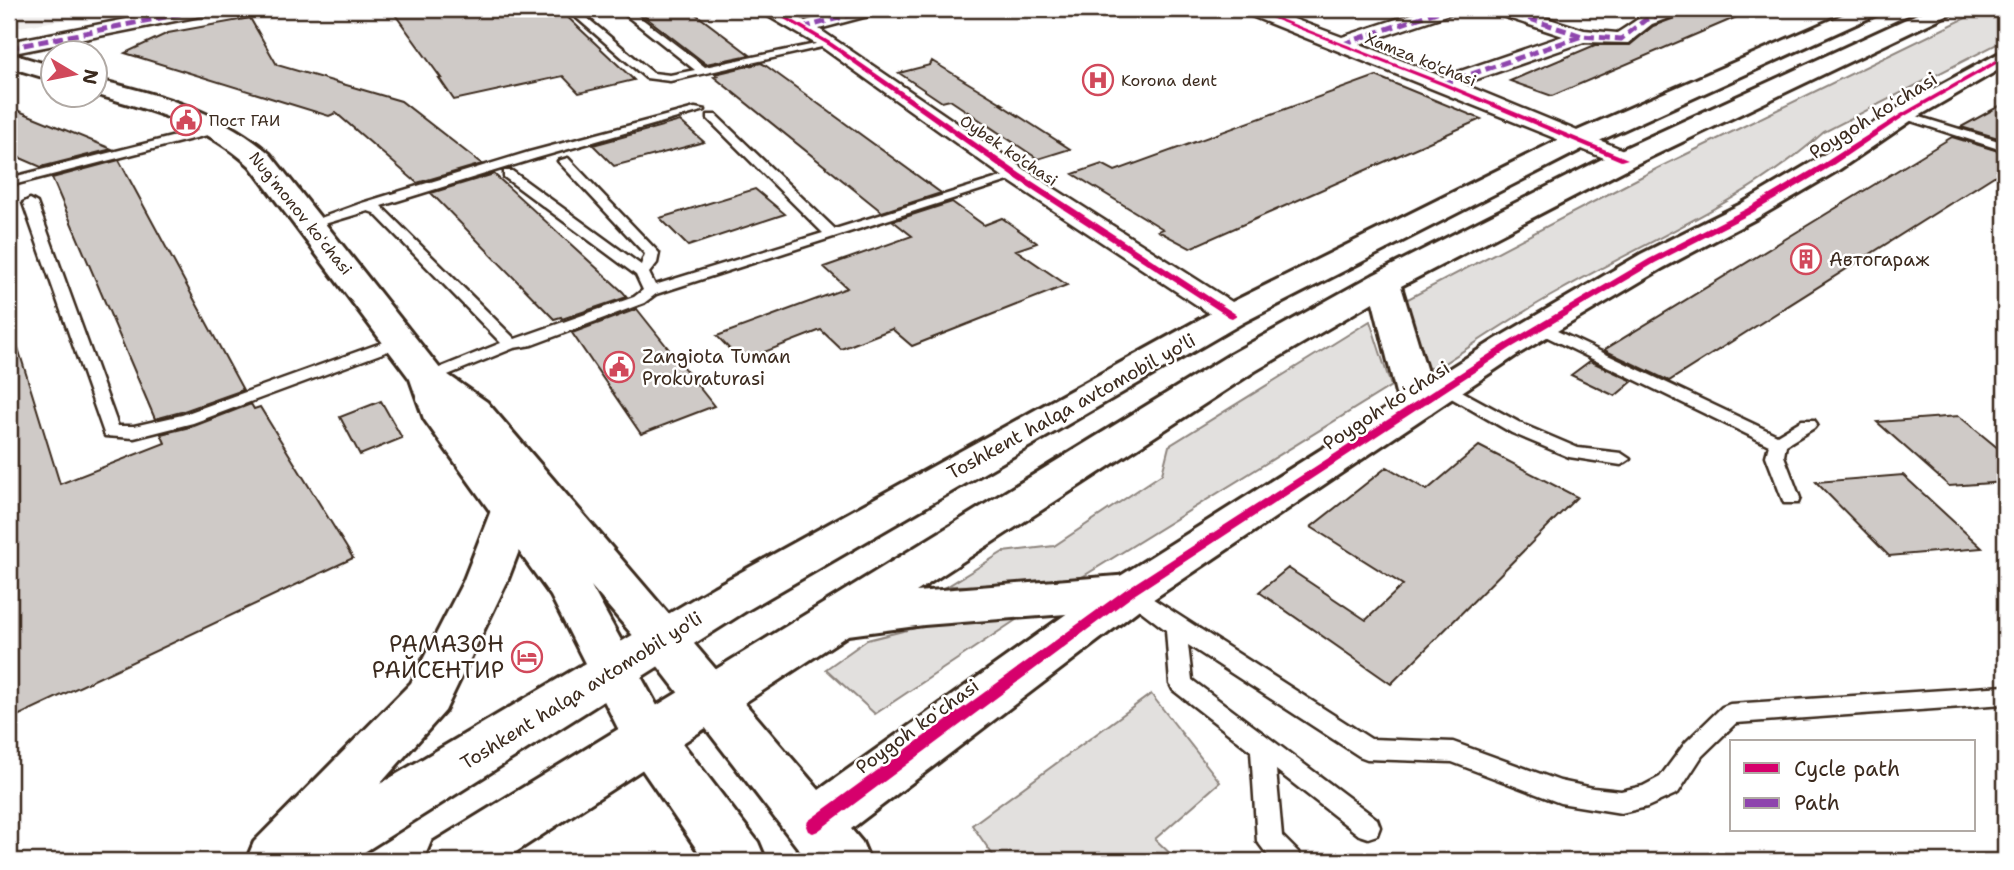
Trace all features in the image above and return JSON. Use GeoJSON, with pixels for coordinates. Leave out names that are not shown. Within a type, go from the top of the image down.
{"type":"FeatureCollection","features":[{"type":"Feature","properties":{"kind":"main road","name":"Toshkent halqa avtomobil yo'li"},"geometry":{"type":"LineString","coordinates":[[301,861],[730,599],[1232,315],[1579,140],[1873,9]]}},
{"type":"Feature","properties":{"kind":"main road"},"geometry":{"type":"LineString","coordinates":[[454,861],[1242,363],[1384,282],[1624,159],[1944,9]]}},
{"type":"Feature","properties":{"kind":"main road","name":"Poygoh koʻchasi"},"geometry":{"type":"LineString","coordinates":[[827,844],[1130,592],[1538,327],[1652,261],[1749,211],[1827,165],[1903,115],[2005,57]]}},
{"type":"Feature","properties":{"kind":"main road"},"geometry":{"type":"LineString","coordinates":[[9,60],[38,69]]}},
{"type":"Feature","properties":{"kind":"main road","name":"Nugʻmonov koʻchasi"},"geometry":{"type":"LineString","coordinates":[[108,90],[164,107],[219,130],[252,152],[429,378],[474,410],[615,586],[664,639],[827,844]]}},
{"type":"Feature","properties":{"kind":"main road"},"geometry":{"type":"LineString","coordinates":[[1384,282],[1431,396]]}},
{"type":"Feature","properties":{"kind":"main road","name":"Nugʻmonov koʻchasi"},"geometry":{"type":"LineString","coordinates":[[429,378],[443,419],[569,587],[648,737],[738,861]]}},
{"type":"Feature","properties":{"kind":"main road"},"geometry":{"type":"LineString","coordinates":[[274,861],[428,697],[485,582],[507,527],[510,510]]}},
{"type":"Feature","properties":{"kind":"main road"},"geometry":{"type":"LineString","coordinates":[[833,620],[924,608],[1130,592]]}},
{"type":"Feature","properties":{"kind":"street"},"geometry":{"type":"LineString","coordinates":[[9,46],[29,38],[136,13],[180,9]]}},
{"type":"Feature","properties":{"kind":"street"},"geometry":{"type":"LineString","coordinates":[[9,46],[205,9]]}},
{"type":"Feature","properties":{"kind":"street","name":"Oybek ko'chasi"},"geometry":{"type":"LineString","coordinates":[[770,9],[830,44],[1017,176],[1232,315]]}},
{"type":"Feature","properties":{"kind":"street"},"geometry":{"type":"LineString","coordinates":[[802,28],[872,9]]}},
{"type":"Feature","properties":{"kind":"street","name":"Xamza ko'chasi"},"geometry":{"type":"LineString","coordinates":[[1251,9],[1624,159]]}},
{"type":"Feature","properties":{"kind":"street"},"geometry":{"type":"LineString","coordinates":[[1342,44],[1445,9]]}},
{"type":"Feature","properties":{"kind":"street"},"geometry":{"type":"LineString","coordinates":[[1500,9],[1582,36],[1620,39],[1634,31],[1645,19],[1662,10]]}},
{"type":"Feature","properties":{"kind":"street"},"geometry":{"type":"LineString","coordinates":[[1443,84],[1582,36]]}},
{"type":"Feature","properties":{"kind":"lane"},"geometry":{"type":"LineString","coordinates":[[497,12],[514,9]]}},
{"type":"Feature","properties":{"kind":"lane"},"geometry":{"type":"LineString","coordinates":[[578,9],[575,11],[650,76],[670,78],[830,44]]}},
{"type":"Feature","properties":{"kind":"lane"},"geometry":{"type":"LineString","coordinates":[[623,9],[703,71]]}},
{"type":"Feature","properties":{"kind":"lane"},"geometry":{"type":"LineString","coordinates":[[311,224],[533,155],[698,110]]}},
{"type":"Feature","properties":{"kind":"lane"},"geometry":{"type":"LineString","coordinates":[[1903,115],[2005,147]]}},
{"type":"Feature","properties":{"kind":"lane"},"geometry":{"type":"LineString","coordinates":[[712,117],[831,233]]}},
{"type":"Feature","properties":{"kind":"lane"},"geometry":{"type":"LineString","coordinates":[[9,187],[219,130]]}},
{"type":"Feature","properties":{"kind":"lane"},"geometry":{"type":"LineString","coordinates":[[564,161],[652,253],[650,263],[642,274]]}},
{"type":"Feature","properties":{"kind":"lane"},"geometry":{"type":"LineString","coordinates":[[509,174],[642,274],[651,291]]}},
{"type":"Feature","properties":{"kind":"lane"},"geometry":{"type":"LineString","coordinates":[[429,378],[511,344],[526,342],[639,300],[651,291],[1017,176]]}},
{"type":"Feature","properties":{"kind":"lane"},"geometry":{"type":"LineString","coordinates":[[30,203],[111,432],[134,432],[187,419],[401,341]]}},
{"type":"Feature","properties":{"kind":"lane"},"geometry":{"type":"LineString","coordinates":[[367,206],[379,210],[511,344]]}},
{"type":"Feature","properties":{"kind":"lane"},"geometry":{"type":"LineString","coordinates":[[1538,327],[1778,442]]}},
{"type":"Feature","properties":{"kind":"lane"},"geometry":{"type":"LineString","coordinates":[[1431,396],[1575,453],[1621,459]]}},
{"type":"Feature","properties":{"kind":"lane"},"geometry":{"type":"LineString","coordinates":[[1791,498],[1775,456],[1778,442],[1808,424]]}},
{"type":"Feature","properties":{"kind":"lane"},"geometry":{"type":"LineString","coordinates":[[1130,592],[1176,626],[1367,749],[1454,751],[1560,792],[1621,802],[1647,796],[1669,785],[1694,749],[1730,713],[2005,695]]}},
{"type":"Feature","properties":{"kind":"lane"},"geometry":{"type":"LineString","coordinates":[[1176,626],[1181,684],[1368,827]]}},
{"type":"Feature","properties":{"kind":"lane"},"geometry":{"type":"LineString","coordinates":[[1262,747],[1270,841],[1289,861]]}},
{"type":"Feature","properties":{"kind":"shaded area"},"geometry":{"type":"Polygon","coordinates":[[[11,9],[132,9],[12,28],[11,9]]]}},
{"type":"Feature","properties":{"kind":"shaded area"},"geometry":{"type":"Polygon","coordinates":[[[1984,9],[2005,9],[2005,40],[1824,132],[1794,157],[1729,200],[1542,301],[1435,369],[1419,366],[1402,302],[1658,168],[1984,9]]]}},
{"type":"Feature","properties":{"kind":"shaded area"},"geometry":{"type":"Polygon","coordinates":[[[1370,321],[1391,386],[1069,585],[948,586],[1003,552],[1054,546],[1162,474],[1169,446],[1370,321]]]}},
{"type":"Feature","properties":{"kind":"shaded area"},"geometry":{"type":"Polygon","coordinates":[[[1025,614],[875,714],[826,669],[867,640],[927,625],[1025,614]]]}},
{"type":"Feature","properties":{"kind":"shaded area"},"geometry":{"type":"Polygon","coordinates":[[[1151,694],[1220,782],[1155,839],[1178,861],[997,861],[972,825],[1151,694]]]}},
{"type":"Feature","properties":{"kind":"building"},"geometry":{"type":"Polygon","coordinates":[[[391,9],[493,9],[489,13],[498,18],[522,9],[559,9],[634,80],[579,93],[563,76],[454,100],[391,9]]]}},
{"type":"Feature","properties":{"kind":"building"},"geometry":{"type":"Polygon","coordinates":[[[635,9],[689,9],[750,55],[706,64],[635,9]]]}},
{"type":"Feature","properties":{"kind":"building"},"geometry":{"type":"Polygon","coordinates":[[[1687,9],[1753,10],[1552,96],[1510,81],[1595,45],[1630,45],[1653,26],[1683,15],[1687,9]]]}},
{"type":"Feature","properties":{"kind":"building"},"geometry":{"type":"Polygon","coordinates":[[[250,18],[277,65],[401,101],[482,164],[417,183],[336,113],[329,116],[125,53],[168,33],[250,18]]]}},
{"type":"Feature","properties":{"kind":"building"},"geometry":{"type":"Polygon","coordinates":[[[932,61],[1070,149],[1038,159],[950,100],[942,102],[899,73],[930,65],[932,61]]]}},
{"type":"Feature","properties":{"kind":"building"},"geometry":{"type":"Polygon","coordinates":[[[761,63],[941,193],[882,212],[714,77],[718,76],[715,74],[761,63]]]}},
{"type":"Feature","properties":{"kind":"building"},"geometry":{"type":"Polygon","coordinates":[[[1376,76],[1481,119],[1190,248],[1158,231],[1163,229],[1073,174],[1102,164],[1115,171],[1376,76]]]}},
{"type":"Feature","properties":{"kind":"building"},"geometry":{"type":"Polygon","coordinates":[[[2005,103],[2005,140],[1961,127],[2005,103]]]}},
{"type":"Feature","properties":{"kind":"building"},"geometry":{"type":"Polygon","coordinates":[[[9,107],[112,149],[41,167],[9,153],[9,107]]]}},
{"type":"Feature","properties":{"kind":"building"},"geometry":{"type":"Polygon","coordinates":[[[680,121],[704,142],[614,166],[593,145],[680,121]]]}},
{"type":"Feature","properties":{"kind":"building","name":"Автогараж"},"geometry":{"type":"Polygon","coordinates":[[[1952,137],[2005,153],[2005,169],[1669,381],[1604,350],[1952,137]]]}},
{"type":"Feature","properties":{"kind":"building"},"geometry":{"type":"Polygon","coordinates":[[[119,160],[243,390],[155,419],[52,178],[119,160]]]}},
{"type":"Feature","properties":{"kind":"building"},"geometry":{"type":"Polygon","coordinates":[[[494,174],[627,297],[562,319],[554,319],[431,193],[494,174]]]}},
{"type":"Feature","properties":{"kind":"building"},"geometry":{"type":"Polygon","coordinates":[[[755,189],[785,214],[688,246],[660,218],[755,189]]]}},
{"type":"Feature","properties":{"kind":"building"},"geometry":{"type":"Polygon","coordinates":[[[952,202],[984,225],[1002,218],[1037,243],[1016,250],[1067,285],[912,346],[892,329],[841,349],[821,330],[741,361],[717,336],[847,288],[824,267],[912,236],[893,221],[952,202]]]}},
{"type":"Feature","properties":{"kind":"building"},"geometry":{"type":"Polygon","coordinates":[[[637,309],[714,406],[641,434],[572,333],[637,309]]]}},
{"type":"Feature","properties":{"kind":"building"},"geometry":{"type":"Polygon","coordinates":[[[15,338],[60,484],[165,443],[161,434],[194,426],[251,404],[254,409],[260,407],[353,558],[9,720],[9,339],[15,338]]]}},
{"type":"Feature","properties":{"kind":"building"},"geometry":{"type":"Polygon","coordinates":[[[1590,361],[1633,381],[1615,396],[1571,375],[1590,361]]]}},
{"type":"Feature","properties":{"kind":"building"},"geometry":{"type":"Polygon","coordinates":[[[381,401],[402,438],[360,455],[340,417],[381,401]]]}},
{"type":"Feature","properties":{"kind":"building"},"geometry":{"type":"Polygon","coordinates":[[[1959,416],[2005,454],[2005,482],[1949,486],[1877,422],[1959,416]]]}},
{"type":"Feature","properties":{"kind":"building"},"geometry":{"type":"Polygon","coordinates":[[[1479,446],[1577,497],[1391,684],[1259,592],[1288,568],[1366,620],[1403,585],[1311,527],[1387,467],[1427,490],[1479,446]]]}},
{"type":"Feature","properties":{"kind":"building"},"geometry":{"type":"Polygon","coordinates":[[[1903,475],[1982,548],[1889,556],[1816,482],[1903,475]]]}},
{"type":"Feature","properties":{"kind":"marked path"},"geometry":{"type":"LineString","coordinates":[[9,48],[205,9]]}},
{"type":"Feature","properties":{"kind":"marked path"},"geometry":{"type":"LineString","coordinates":[[802,28],[872,9]]}},
{"type":"Feature","properties":{"kind":"marked path"},"geometry":{"type":"LineString","coordinates":[[1343,44],[1445,9]]}},
{"type":"Feature","properties":{"kind":"marked path"},"geometry":{"type":"LineString","coordinates":[[1500,9],[1582,36]]}},
{"type":"Feature","properties":{"kind":"marked path"},"geometry":{"type":"LineString","coordinates":[[1443,84],[1582,36],[1621,39],[1645,20],[1675,9]]}},
{"type":"Feature","properties":{"kind":"cycle path"},"geometry":{"type":"LineString","coordinates":[[770,9],[830,44],[1018,176],[1232,315]]}},
{"type":"Feature","properties":{"kind":"cycle path"},"geometry":{"type":"LineString","coordinates":[[1251,9],[1624,159]]}},
{"type":"Feature","properties":{"kind":"cycle path"},"geometry":{"type":"LineString","coordinates":[[813,826],[1130,592],[1508,346],[1652,261],[1749,211],[1827,165],[1903,115],[2005,57]]}},
{"type":"Feature","properties":{"kind":"place","name":"Korona dent"},"geometry":{"type":"Point","coordinates":[1098,80]}},
{"type":"Feature","properties":{"kind":"place","name":"Пост ГАИ"},"geometry":{"type":"Point","coordinates":[186,120]}},
{"type":"Feature","properties":{"kind":"place","name":"Автогараж"},"geometry":{"type":"Point","coordinates":[1806,259]}},
{"type":"Feature","properties":{"kind":"place","name":"Zangiota Tuman Prokuraturasi"},"geometry":{"type":"Point","coordinates":[619,367]}},
{"type":"Feature","properties":{"kind":"place","name":"РАМАЗОН РАЙСЕНТИР"},"geometry":{"type":"Point","coordinates":[527,657]}}]}
